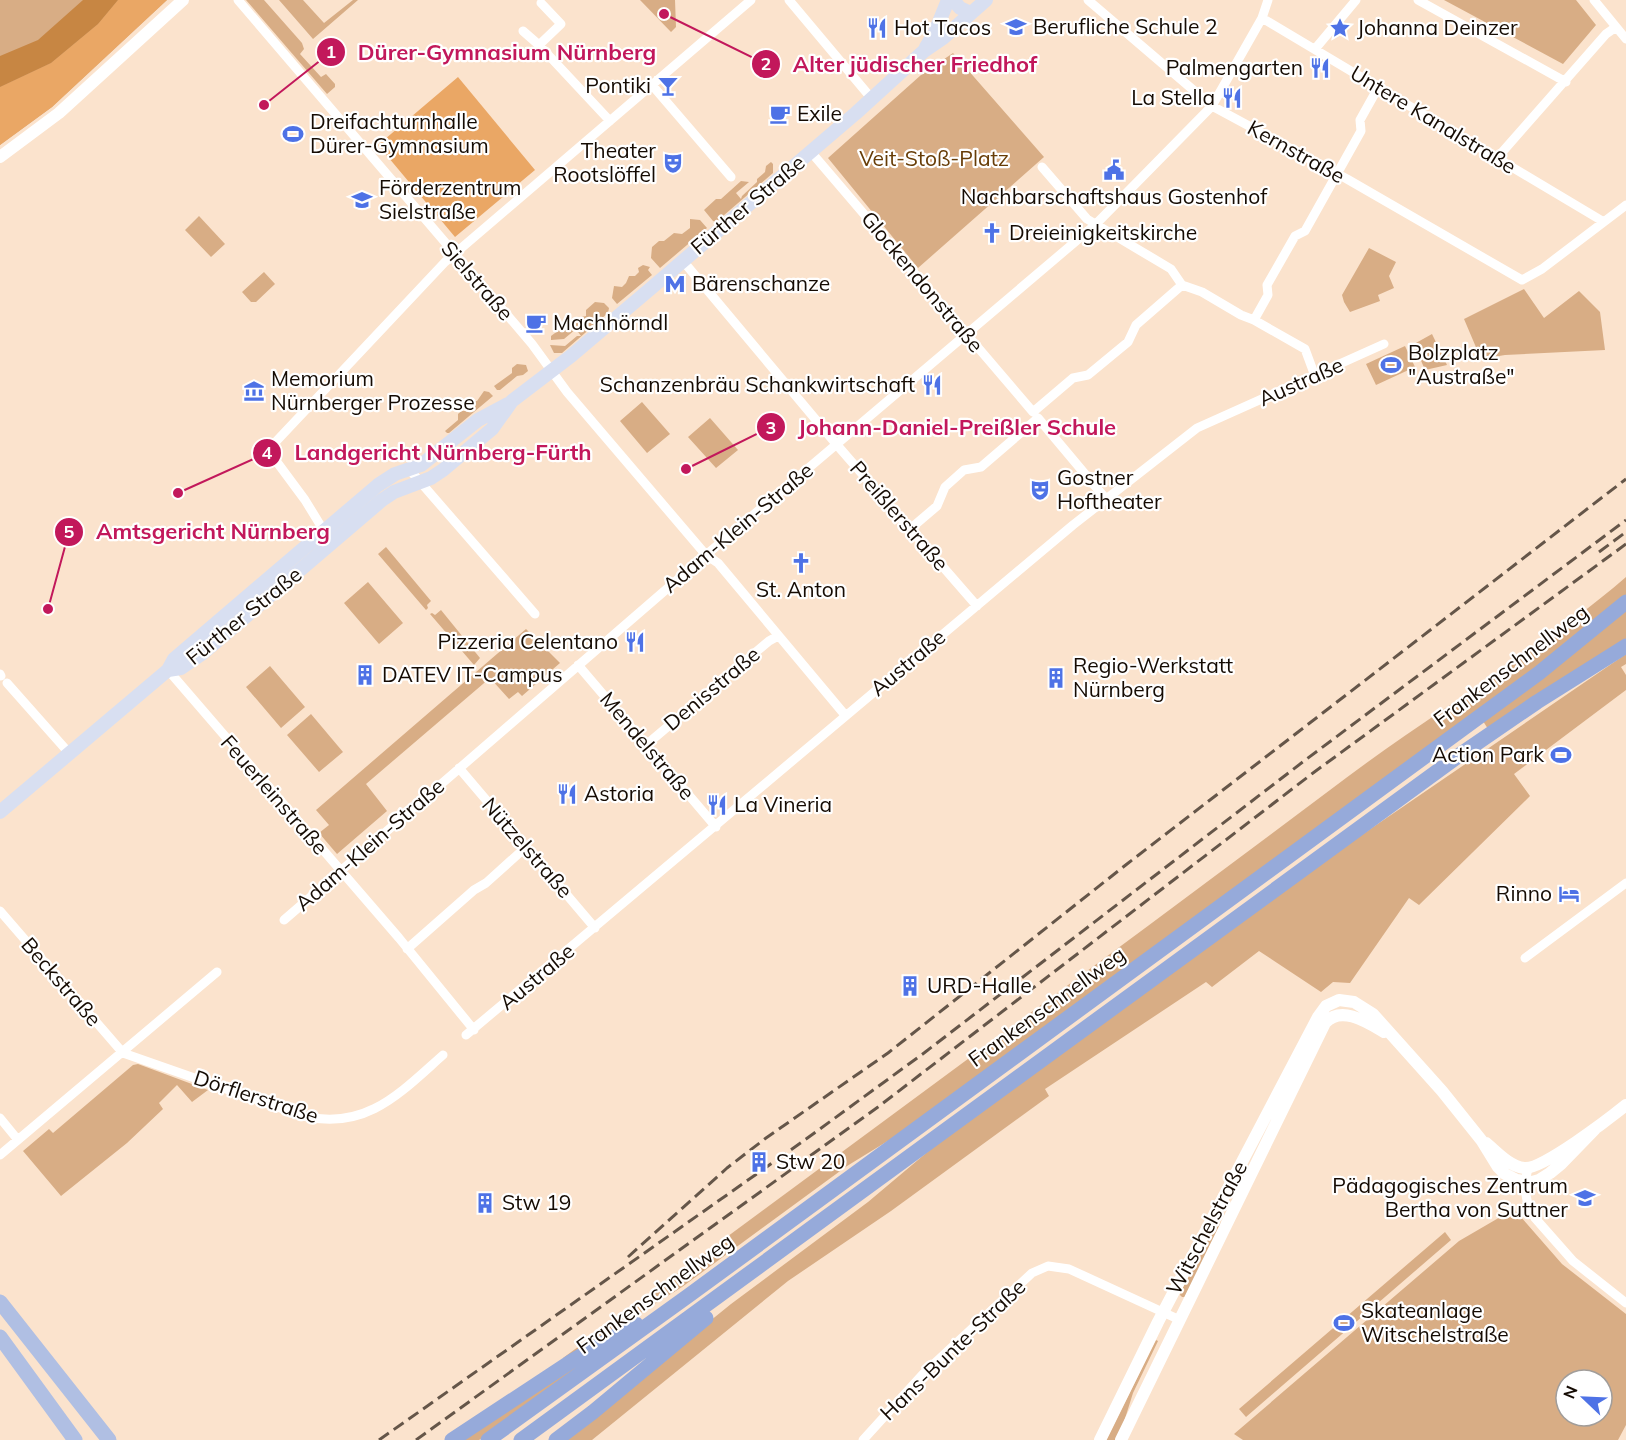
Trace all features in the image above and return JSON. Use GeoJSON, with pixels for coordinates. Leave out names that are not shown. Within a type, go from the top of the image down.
{"type":"FeatureCollection","features":[{"type":"Feature","properties":{"kind":"highway","name":"Frankenschnellweg"},"geometry":{"type":"LineString","coordinates":[[488,1440],[682,1301],[1539,674],[1626,602]]}},
{"type":"Feature","properties":{"kind":"highway","name":"Frankenschnellweg"},"geometry":{"type":"LineString","coordinates":[[521,1440],[1461,754],[1626,646]]}},
{"type":"Feature","properties":{"kind":"highway"},"geometry":{"type":"LineString","coordinates":[[556,1440],[726,1303],[751,1274]]}},
{"type":"Feature","properties":{"kind":"highway"},"geometry":{"type":"LineString","coordinates":[[452,1440],[572,1361],[682,1301]]}},
{"type":"Feature","properties":{"kind":"main road","name":"Fürther Straße"},"geometry":{"type":"LineString","coordinates":[[924,51],[935,32],[948,0]]}},
{"type":"Feature","properties":{"kind":"main road"},"geometry":{"type":"LineString","coordinates":[[953,0],[960,8],[971,13]]}},
{"type":"Feature","properties":{"kind":"main road","name":"Fürther Straße"},"geometry":{"type":"LineString","coordinates":[[0,812],[168,670],[174,659],[385,480],[428,460],[478,420],[512,402],[551,371],[811,152],[924,51],[943,38],[986,0]]}},
{"type":"Feature","properties":{"kind":"main road","name":"Fürther Straße"},"geometry":{"type":"LineString","coordinates":[[168,670],[181,668],[203,653],[388,495],[439,473],[492,429],[512,402]]}},
{"type":"Feature","properties":{"kind":"main road"},"geometry":{"type":"LineString","coordinates":[[0,1302],[109,1440]]}},
{"type":"Feature","properties":{"kind":"main road"},"geometry":{"type":"LineString","coordinates":[[0,1337],[75,1440]]}},
{"type":"Feature","properties":{"kind":"street"},"geometry":{"type":"LineString","coordinates":[[0,157],[59,113],[183,0]]}},
{"type":"Feature","properties":{"kind":"street","name":"Sielstraße"},"geometry":{"type":"LineString","coordinates":[[238,0],[532,344],[567,392],[706,555],[718,563],[845,715]]}},
{"type":"Feature","properties":{"kind":"street"},"geometry":{"type":"LineString","coordinates":[[324,531],[305,500],[268,450],[453,254],[751,0]]}},
{"type":"Feature","properties":{"kind":"street"},"geometry":{"type":"LineString","coordinates":[[789,0],[872,99]]}},
{"type":"Feature","properties":{"kind":"street","name":"Kernstraße"},"geometry":{"type":"LineString","coordinates":[[1088,0],[1212,106],[1337,174],[1522,280],[1542,269],[1604,222]]}},
{"type":"Feature","properties":{"kind":"street","name":"Adam-Klein-Straße"},"geometry":{"type":"LineString","coordinates":[[284,920],[706,555],[1095,225],[1212,106],[1262,18],[1268,0]]}},
{"type":"Feature","properties":{"kind":"street"},"geometry":{"type":"LineString","coordinates":[[1315,49],[1356,0]]}},
{"type":"Feature","properties":{"kind":"street"},"geometry":{"type":"LineString","coordinates":[[1418,0],[1566,82]]}},
{"type":"Feature","properties":{"kind":"street"},"geometry":{"type":"LineString","coordinates":[[1594,0],[1626,39]]}},
{"type":"Feature","properties":{"kind":"street"},"geometry":{"type":"LineString","coordinates":[[539,45],[561,24],[541,3]]}},
{"type":"Feature","properties":{"kind":"street","name":"Untere Kanalstraße"},"geometry":{"type":"LineString","coordinates":[[1262,18],[1604,222]]}},
{"type":"Feature","properties":{"kind":"street"},"geometry":{"type":"LineString","coordinates":[[1497,158],[1606,34],[1616,27]]}},
{"type":"Feature","properties":{"kind":"street"},"geometry":{"type":"LineString","coordinates":[[523,31],[539,45],[610,122]]}},
{"type":"Feature","properties":{"kind":"street"},"geometry":{"type":"LineString","coordinates":[[652,85],[731,177]]}},
{"type":"Feature","properties":{"kind":"street"},"geometry":{"type":"LineString","coordinates":[[1254,320],[1268,295],[1267,285],[1295,236],[1305,231],[1360,131],[1360,120],[1379,86]]}},
{"type":"Feature","properties":{"kind":"street","name":"Glockendonstraße"},"geometry":{"type":"LineString","coordinates":[[811,152],[1106,499]]}},
{"type":"Feature","properties":{"kind":"street"},"geometry":{"type":"LineString","coordinates":[[1042,167],[1087,219],[1095,225],[1171,269],[1182,285],[1202,292],[1305,349],[1315,376]]}},
{"type":"Feature","properties":{"kind":"street"},"geometry":{"type":"LineString","coordinates":[[1604,222],[1626,205]]}},
{"type":"Feature","properties":{"kind":"street","name":"Preißlerstraße"},"geometry":{"type":"LineString","coordinates":[[683,261],[837,445],[977,606]]}},
{"type":"Feature","properties":{"kind":"street"},"geometry":{"type":"LineString","coordinates":[[910,529],[937,506],[945,487],[964,470],[981,467],[1073,378],[1088,375],[1128,342],[1136,325],[1182,285]]}},
{"type":"Feature","properties":{"kind":"street","name":"Austraße"},"geometry":{"type":"LineString","coordinates":[[470,1033],[716,827],[845,715],[1106,499],[1197,428],[1384,344]]}},
{"type":"Feature","properties":{"kind":"street"},"geometry":{"type":"LineString","coordinates":[[409,470],[535,614]]}},
{"type":"Feature","properties":{"kind":"street","name":"Denisstraße"},"geometry":{"type":"LineString","coordinates":[[646,745],[769,641],[778,636]]}},
{"type":"Feature","properties":{"kind":"street","name":"Mendelstraße"},"geometry":{"type":"LineString","coordinates":[[578,665],[716,827]]}},
{"type":"Feature","properties":{"kind":"street","name":"Feuerleinstraße"},"geometry":{"type":"LineString","coordinates":[[168,670],[407,948],[470,1033]]}},
{"type":"Feature","properties":{"kind":"street"},"geometry":{"type":"LineString","coordinates":[[3,678],[69,753]]}},
{"type":"Feature","properties":{"kind":"street","name":"Nützelstraße"},"geometry":{"type":"LineString","coordinates":[[459,768],[595,928]]}},
{"type":"Feature","properties":{"kind":"street"},"geometry":{"type":"LineString","coordinates":[[407,948],[526,847]]}},
{"type":"Feature","properties":{"kind":"street"},"geometry":{"type":"LineString","coordinates":[[1525,958],[1626,883]]}},
{"type":"Feature","properties":{"kind":"street","name":"Beckstraße"},"geometry":{"type":"LineString","coordinates":[[0,912],[123,1053]]}},
{"type":"Feature","properties":{"kind":"street"},"geometry":{"type":"LineString","coordinates":[[0,1155],[218,972]]}},
{"type":"Feature","properties":{"kind":"street"},"geometry":{"type":"LineString","coordinates":[[1321,1020],[1326,1006],[1339,1000],[1348,1000],[1373,1014],[1482,1141],[1492,1159],[1505,1174],[1517,1180],[1526,1182],[1539,1180],[1556,1169],[1595,1130],[1626,1105]]}},
{"type":"Feature","properties":{"kind":"street","name":"Witschelstraße"},"geometry":{"type":"LineString","coordinates":[[1100,1440],[1164,1312],[1321,1020]]}},
{"type":"Feature","properties":{"kind":"street","name":"Witschelstraße"},"geometry":{"type":"LineString","coordinates":[[1121,1440],[1321,1020]]}},
{"type":"Feature","properties":{"kind":"street","name":"Dörflerstraße"},"geometry":{"type":"LineString","coordinates":[[123,1053],[303,1116],[331,1121],[362,1115],[384,1103],[405,1089],[443,1055]]}},
{"type":"Feature","properties":{"kind":"street"},"geometry":{"type":"LineString","coordinates":[[0,1118],[18,1140]]}},
{"type":"Feature","properties":{"kind":"street"},"geometry":{"type":"LineString","coordinates":[[1482,1141],[1510,1162],[1528,1168],[1542,1164],[1595,1130]]}},
{"type":"Feature","properties":{"kind":"street"},"geometry":{"type":"LineString","coordinates":[[1528,1168],[1526,1182],[1528,1205],[1535,1218],[1574,1261],[1626,1303]]}},
{"type":"Feature","properties":{"kind":"street","name":"Hans-Bunte-Straße"},"geometry":{"type":"LineString","coordinates":[[863,1440],[923,1374],[1007,1295],[1040,1268],[1057,1266],[1069,1269],[1180,1320]]}},
{"type":"Feature","properties":{"kind":"green space"},"geometry":{"type":"Polygon","coordinates":[[[0,0],[167,0],[52,107],[0,145],[0,0]]]}},
{"type":"Feature","properties":{"kind":"green space"},"geometry":{"type":"Polygon","coordinates":[[[246,0],[264,0],[302,43],[304,49],[300,54],[321,77],[326,74],[335,87],[327,94],[246,0]]]}},
{"type":"Feature","properties":{"kind":"green space"},"geometry":{"type":"Polygon","coordinates":[[[279,0],[303,0],[324,23],[353,0],[358,0],[313,39],[279,0]]]}},
{"type":"Feature","properties":{"kind":"green space"},"geometry":{"type":"Polygon","coordinates":[[[640,0],[675,0],[676,27],[671,32],[640,0]]]}},
{"type":"Feature","properties":{"kind":"green space"},"geometry":{"type":"Polygon","coordinates":[[[1444,0],[1576,0],[1596,25],[1563,64],[1444,0]]]}},
{"type":"Feature","properties":{"kind":"green space","name":"Veit-Stoß-Platz"},"geometry":{"type":"Polygon","coordinates":[[[953,53],[1044,157],[918,268],[828,158],[921,75],[953,53]]]}},
{"type":"Feature","properties":{"kind":"green space"},"geometry":{"type":"Polygon","coordinates":[[[771,162],[773,173],[716,222],[713,221],[704,210],[716,199],[721,199],[741,181],[749,182],[736,193],[741,199],[771,162]]]}},
{"type":"Feature","properties":{"kind":"green space"},"geometry":{"type":"Polygon","coordinates":[[[199,216],[225,244],[211,257],[185,230],[199,216]]]}},
{"type":"Feature","properties":{"kind":"green space"},"geometry":{"type":"Polygon","coordinates":[[[690,219],[700,220],[707,228],[660,268],[651,258],[652,247],[674,233],[682,234],[690,228],[690,219]]]}},
{"type":"Feature","properties":{"kind":"green space"},"geometry":{"type":"Polygon","coordinates":[[[1369,248],[1396,262],[1389,276],[1394,288],[1378,295],[1380,301],[1350,312],[1342,295],[1369,248]]]}},
{"type":"Feature","properties":{"kind":"green space"},"geometry":{"type":"Polygon","coordinates":[[[643,265],[650,267],[648,270],[652,275],[617,304],[612,298],[614,286],[622,287],[629,276],[635,276],[639,272],[638,268],[643,265]]]}},
{"type":"Feature","properties":{"kind":"green space"},"geometry":{"type":"Polygon","coordinates":[[[264,272],[275,284],[256,302],[251,302],[242,292],[264,272]]]}},
{"type":"Feature","properties":{"kind":"green space"},"geometry":{"type":"Polygon","coordinates":[[[1524,289],[1544,318],[1579,291],[1600,312],[1605,350],[1505,355],[1481,359],[1464,319],[1524,289]]]}},
{"type":"Feature","properties":{"kind":"green space"},"geometry":{"type":"Polygon","coordinates":[[[595,302],[604,303],[609,308],[608,313],[562,353],[554,353],[550,345],[565,346],[577,336],[581,336],[576,329],[564,339],[551,340],[551,336],[559,330],[569,330],[576,324],[577,318],[586,316],[586,310],[595,302]]]}},
{"type":"Feature","properties":{"kind":"green space"},"geometry":{"type":"Polygon","coordinates":[[[1432,334],[1447,365],[1425,370],[1414,344],[1432,334]]]}},
{"type":"Feature","properties":{"kind":"green space","name":"Bolzplatz \"Austraße\""},"geometry":{"type":"Polygon","coordinates":[[[1405,346],[1415,367],[1376,385],[1366,364],[1405,346]]]}},
{"type":"Feature","properties":{"kind":"green space"},"geometry":{"type":"Polygon","coordinates":[[[517,364],[526,365],[528,371],[497,390],[494,386],[512,373],[512,368],[517,364]]]}},
{"type":"Feature","properties":{"kind":"green space"},"geometry":{"type":"Polygon","coordinates":[[[484,391],[493,396],[447,433],[445,431],[458,420],[458,414],[465,411],[473,401],[477,401],[484,391]]]}},
{"type":"Feature","properties":{"kind":"green space"},"geometry":{"type":"Polygon","coordinates":[[[642,402],[670,434],[647,453],[620,421],[642,402]]]}},
{"type":"Feature","properties":{"kind":"green space"},"geometry":{"type":"Polygon","coordinates":[[[710,418],[738,450],[716,468],[688,437],[710,418]]]}},
{"type":"Feature","properties":{"kind":"green space"},"geometry":{"type":"Polygon","coordinates":[[[386,547],[431,601],[426,610],[378,554],[386,547]]]}},
{"type":"Feature","properties":{"kind":"green space"},"geometry":{"type":"Polygon","coordinates":[[[1626,577],[1626,596],[1559,654],[909,1128],[847,1166],[682,1287],[570,1357],[563,1358],[1346,778],[1558,630],[1626,577]]]}},
{"type":"Feature","properties":{"kind":"green space"},"geometry":{"type":"Polygon","coordinates":[[[368,582],[403,623],[379,644],[344,603],[368,582]]]}},
{"type":"Feature","properties":{"kind":"green space"},"geometry":{"type":"Polygon","coordinates":[[[1626,609],[1626,640],[1488,729],[1483,721],[1626,609]]]}},
{"type":"Feature","properties":{"kind":"green space"},"geometry":{"type":"Polygon","coordinates":[[[441,610],[480,658],[474,665],[430,614],[435,615],[441,610]]]}},
{"type":"Feature","properties":{"kind":"green space"},"geometry":{"type":"Polygon","coordinates":[[[526,629],[560,663],[522,696],[518,692],[509,699],[490,678],[366,784],[387,811],[337,854],[319,833],[329,825],[316,810],[526,629]]]}},
{"type":"Feature","properties":{"kind":"green space"},"geometry":{"type":"Polygon","coordinates":[[[1626,654],[1626,664],[1621,667],[1626,675],[1626,690],[1514,774],[1530,796],[1419,905],[1409,898],[1350,983],[1333,982],[1321,992],[1259,951],[1212,987],[1206,982],[1045,1089],[1049,1096],[891,1211],[788,1281],[592,1440],[563,1440],[731,1304],[868,1202],[931,1149],[1350,843],[1626,654]]]}},
{"type":"Feature","properties":{"kind":"green space"},"geometry":{"type":"Polygon","coordinates":[[[270,666],[305,707],[281,728],[246,687],[270,666]]]}},
{"type":"Feature","properties":{"kind":"green space"},"geometry":{"type":"Polygon","coordinates":[[[311,714],[343,752],[319,772],[287,735],[311,714]]]}},
{"type":"Feature","properties":{"kind":"green space"},"geometry":{"type":"Polygon","coordinates":[[[138,1064],[208,1090],[192,1102],[177,1085],[159,1103],[163,1109],[127,1143],[61,1196],[23,1151],[49,1129],[53,1133],[133,1065],[138,1064]]]}},
{"type":"Feature","properties":{"kind":"green space"},"geometry":{"type":"Polygon","coordinates":[[[1514,1209],[1562,1264],[1626,1314],[1626,1425],[1618,1440],[1243,1440],[1234,1434],[1459,1241],[1514,1209]]]}},
{"type":"Feature","properties":{"kind":"green space"},"geometry":{"type":"Polygon","coordinates":[[[1217,1222],[1221,1224],[1185,1297],[1182,1297],[1181,1291],[1217,1222]]]}},
{"type":"Feature","properties":{"kind":"green space","name":"Skateanlage Witschelstraße"},"geometry":{"type":"Polygon","coordinates":[[[1445,1232],[1451,1240],[1246,1417],[1239,1409],[1445,1232]]]}},
{"type":"Feature","properties":{"kind":"green space"},"geometry":{"type":"Polygon","coordinates":[[[1156,1340],[1158,1341],[1133,1393],[1123,1425],[1115,1440],[1106,1440],[1156,1340]]]}},
{"type":"Feature","properties":{"kind":"green space"},"geometry":{"type":"Polygon","coordinates":[[[578,1364],[580,1368],[479,1440],[463,1440],[578,1364]]]}},
{"type":"Feature","properties":{"kind":"shaded area"},"geometry":{"type":"Polygon","coordinates":[[[83,0],[118,0],[98,24],[51,63],[0,87],[0,56],[38,40],[83,0]]]}},
{"type":"Feature","properties":{"kind":"shaded area"},"geometry":{"type":"Polygon","coordinates":[[[118,0],[167,0],[52,107],[0,145],[0,87],[51,63],[98,24],[118,0]]]}},
{"type":"Feature","properties":{"kind":"shaded area"},"geometry":{"type":"Polygon","coordinates":[[[458,77],[535,170],[455,237],[378,145],[458,77]]]}},
{"type":"Feature","properties":{"kind":"railway"},"geometry":{"type":"LineString","coordinates":[[628,1257],[727,1168],[888,1053],[1127,864],[1626,479]]}},
{"type":"Feature","properties":{"kind":"railway"},"geometry":{"type":"LineString","coordinates":[[379,1440],[802,1142],[924,1053],[1304,761],[1626,520]]}},
{"type":"Feature","properties":{"kind":"railway"},"geometry":{"type":"LineString","coordinates":[[1599,552],[1626,532]]}},
{"type":"Feature","properties":{"kind":"railway"},"geometry":{"type":"LineString","coordinates":[[416,1440],[878,1107],[1313,773],[1626,544]]}},
{"type":"Feature","properties":{"kind":"place","name":"Alter jüdischer Friedhof"},"geometry":{"type":"Point","coordinates":[664,14]}},
{"type":"Feature","properties":{"kind":"place","name":"Berufliche Schule 2"},"geometry":{"type":"Point","coordinates":[1016,27]}},
{"type":"Feature","properties":{"kind":"place","name":"Hot Tacos"},"geometry":{"type":"Point","coordinates":[877,28]}},
{"type":"Feature","properties":{"kind":"place","name":"Johanna Deinzer"},"geometry":{"type":"Point","coordinates":[1340,28]}},
{"type":"Feature","properties":{"kind":"place","name":"Palmengarten"},"geometry":{"type":"Point","coordinates":[1320,68]}},
{"type":"Feature","properties":{"kind":"place","name":"Pontiki"},"geometry":{"type":"Point","coordinates":[668,86]}},
{"type":"Feature","properties":{"kind":"place","name":"La Stella"},"geometry":{"type":"Point","coordinates":[1232,98]}},
{"type":"Feature","properties":{"kind":"place","name":"Dürer-Gymnasium Nürnberg"},"geometry":{"type":"Point","coordinates":[264,105]}},
{"type":"Feature","properties":{"kind":"place","name":"Exile"},"geometry":{"type":"Point","coordinates":[780,114]}},
{"type":"Feature","properties":{"kind":"place","name":"Dreifachturnhalle Dürer-Gymnasium"},"geometry":{"type":"Point","coordinates":[293,134]}},
{"type":"Feature","properties":{"kind":"place","name":"Theater Rootslöffel"},"geometry":{"type":"Point","coordinates":[673,163]}},
{"type":"Feature","properties":{"kind":"place","name":"Nachbarschaftshaus Gostenhof"},"geometry":{"type":"Point","coordinates":[1114,170]}},
{"type":"Feature","properties":{"kind":"place","name":"Förderzentrum Sielstraße"},"geometry":{"type":"Point","coordinates":[362,200]}},
{"type":"Feature","properties":{"kind":"place","name":"Dreieinigkeitskirche"},"geometry":{"type":"Point","coordinates":[992,233]}},
{"type":"Feature","properties":{"kind":"place","name":"Bärenschanze"},"geometry":{"type":"Point","coordinates":[675,284]}},
{"type":"Feature","properties":{"kind":"place","name":"Machhörndl"},"geometry":{"type":"Point","coordinates":[536,323]}},
{"type":"Feature","properties":{"kind":"place","name":"Bolzplatz \"Austraße\""},"geometry":{"type":"Point","coordinates":[1391,365]}},
{"type":"Feature","properties":{"kind":"place","name":"Schanzenbräu Schankwirtschaft"},"geometry":{"type":"Point","coordinates":[932,385]}},
{"type":"Feature","properties":{"kind":"place","name":"Memorium Nürnberger Prozesse"},"geometry":{"type":"Point","coordinates":[254,391]}},
{"type":"Feature","properties":{"kind":"place","name":"Johann-Daniel-Preißler Schule"},"geometry":{"type":"Point","coordinates":[686,469]}},
{"type":"Feature","properties":{"kind":"place","name":"Gostner Hoftheater"},"geometry":{"type":"Point","coordinates":[1040,490]}},
{"type":"Feature","properties":{"kind":"place","name":"Landgericht Nürnberg-Fürth"},"geometry":{"type":"Point","coordinates":[178,493]}},
{"type":"Feature","properties":{"kind":"place","name":"St. Anton"},"geometry":{"type":"Point","coordinates":[801,563]}},
{"type":"Feature","properties":{"kind":"place","name":"Amtsgericht Nürnberg"},"geometry":{"type":"Point","coordinates":[48,609]}},
{"type":"Feature","properties":{"kind":"place","name":"Pizzeria Celentano"},"geometry":{"type":"Point","coordinates":[635,642]}},
{"type":"Feature","properties":{"kind":"place","name":"DATEV IT-Campus"},"geometry":{"type":"Point","coordinates":[365,675]}},
{"type":"Feature","properties":{"kind":"place","name":"Regio-Werkstatt Nürnberg"},"geometry":{"type":"Point","coordinates":[1056,678]}},
{"type":"Feature","properties":{"kind":"place","name":"Action Park"},"geometry":{"type":"Point","coordinates":[1561,755]}},
{"type":"Feature","properties":{"kind":"place","name":"Astoria"},"geometry":{"type":"Point","coordinates":[567,794]}},
{"type":"Feature","properties":{"kind":"place","name":"La Vineria"},"geometry":{"type":"Point","coordinates":[717,805]}},
{"type":"Feature","properties":{"kind":"place","name":"Rinno"},"geometry":{"type":"Point","coordinates":[1569,894]}},
{"type":"Feature","properties":{"kind":"place","name":"URD-Halle"},"geometry":{"type":"Point","coordinates":[910,986]}},
{"type":"Feature","properties":{"kind":"place","name":"Stw 20"},"geometry":{"type":"Point","coordinates":[759,1162]}},
{"type":"Feature","properties":{"kind":"place","name":"Pädagogisches Zentrum Bertha von Suttner"},"geometry":{"type":"Point","coordinates":[1585,1198]}},
{"type":"Feature","properties":{"kind":"place","name":"Stw 19"},"geometry":{"type":"Point","coordinates":[485,1203]}},
{"type":"Feature","properties":{"kind":"place","name":"Skateanlage Witschelstraße"},"geometry":{"type":"Point","coordinates":[1344,1323]}}]}
